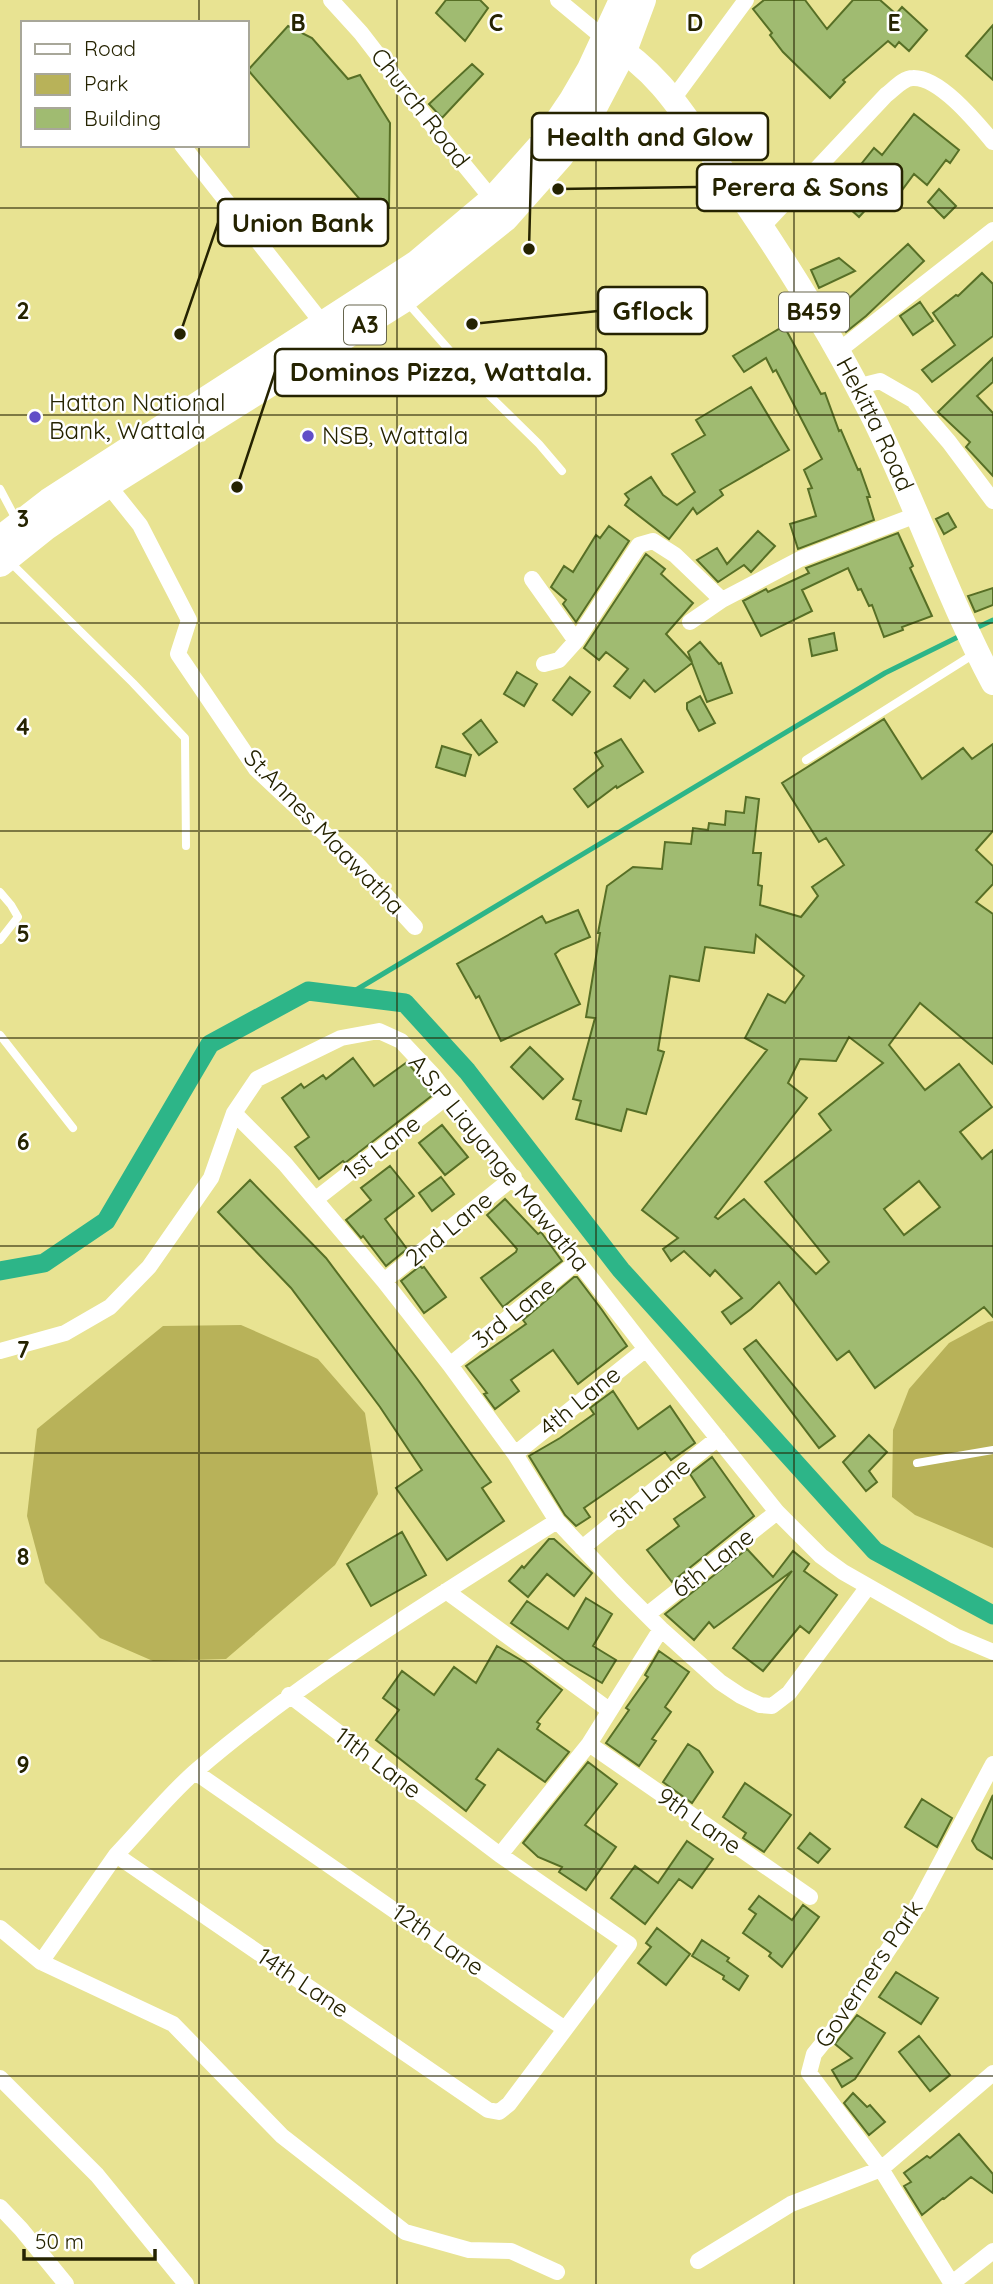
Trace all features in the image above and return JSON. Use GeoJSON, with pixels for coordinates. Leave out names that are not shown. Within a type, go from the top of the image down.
{"type":"FeatureCollection","features":[{"type":"Feature","properties":{"kind":"highway","name":"A3"},"geometry":{"type":"LineString","coordinates":[[615,45],[622,0]]}},
{"type":"Feature","properties":{"kind":"highway","name":"A3"},"geometry":{"type":"LineString","coordinates":[[6,546],[49,501],[331,334],[404,299],[500,209],[590,69],[615,45],[643,0]]}},
{"type":"Feature","properties":{"kind":"highway","name":"A3"},"geometry":{"type":"LineString","coordinates":[[6,546],[45,528],[331,334],[417,263],[500,209]]}},
{"type":"Feature","properties":{"kind":"main road","name":"Hekitta Road"},"geometry":{"type":"LineString","coordinates":[[615,45],[657,79],[763,226],[874,419],[919,514],[974,646],[993,682]]}},
{"type":"Feature","properties":{"kind":"street","name":"Church Road"},"geometry":{"type":"LineString","coordinates":[[331,0],[344,12],[500,209]]}},
{"type":"Feature","properties":{"kind":"street"},"geometry":{"type":"LineString","coordinates":[[558,0],[615,45]]}},
{"type":"Feature","properties":{"kind":"street"},"geometry":{"type":"LineString","coordinates":[[673,99],[746,0]]}},
{"type":"Feature","properties":{"kind":"street"},"geometry":{"type":"LineString","coordinates":[[763,226],[886,95],[906,80],[925,80],[936,85],[993,142]]}},
{"type":"Feature","properties":{"kind":"street"},"geometry":{"type":"LineString","coordinates":[[184,147],[331,334]]}},
{"type":"Feature","properties":{"kind":"street"},"geometry":{"type":"LineString","coordinates":[[837,352],[993,230]]}},
{"type":"Feature","properties":{"kind":"street"},"geometry":{"type":"LineString","coordinates":[[856,387],[880,382],[913,400],[993,500]]}},
{"type":"Feature","properties":{"kind":"street","name":"St.Annes Maawatha"},"geometry":{"type":"LineString","coordinates":[[108,485],[140,525],[189,620],[178,654],[257,769],[356,863],[415,927]]}},
{"type":"Feature","properties":{"kind":"street"},"geometry":{"type":"LineString","coordinates":[[690,622],[722,600],[800,559],[919,514]]}},
{"type":"Feature","properties":{"kind":"street"},"geometry":{"type":"LineString","coordinates":[[544,664],[559,660],[576,641],[639,545],[653,541],[675,555],[722,600]]}},
{"type":"Feature","properties":{"kind":"street"},"geometry":{"type":"LineString","coordinates":[[531,579],[576,641]]}},
{"type":"Feature","properties":{"kind":"street","name":"A.S.P Liayange Mawatha"},"geometry":{"type":"LineString","coordinates":[[0,1352],[65,1333],[110,1307],[149,1267],[211,1178],[234,1113],[257,1079],[341,1038],[379,1031],[401,1041],[433,1074],[646,1349],[777,1512],[821,1556],[867,1588],[955,1636],[993,1652]]}},
{"type":"Feature","properties":{"kind":"street","name":"1st Lane"},"geometry":{"type":"LineString","coordinates":[[316,1199],[448,1096]]}},
{"type":"Feature","properties":{"kind":"street"},"geometry":{"type":"LineString","coordinates":[[234,1113],[285,1164],[384,1281],[515,1454],[557,1521],[661,1629],[720,1682],[760,1705],[772,1706],[789,1693],[867,1588]]}},
{"type":"Feature","properties":{"kind":"street","name":"2nd Lane"},"geometry":{"type":"LineString","coordinates":[[384,1281],[513,1177]]}},
{"type":"Feature","properties":{"kind":"street","name":"3rd Lane"},"geometry":{"type":"LineString","coordinates":[[450,1365],[578,1261]]}},
{"type":"Feature","properties":{"kind":"street","name":"4th Lane"},"geometry":{"type":"LineString","coordinates":[[515,1454],[646,1349]]}},
{"type":"Feature","properties":{"kind":"street","name":"5th Lane"},"geometry":{"type":"LineString","coordinates":[[582,1548],[718,1438]]}},
{"type":"Feature","properties":{"kind":"street","name":"6th Lane"},"geometry":{"type":"LineString","coordinates":[[648,1614],[777,1512]]}},
{"type":"Feature","properties":{"kind":"street"},"geometry":{"type":"LineString","coordinates":[[41,1962],[116,1855],[195,1772],[289,1695],[557,1521]]}},
{"type":"Feature","properties":{"kind":"street"},"geometry":{"type":"LineString","coordinates":[[446,1591],[609,1710]]}},
{"type":"Feature","properties":{"kind":"street"},"geometry":{"type":"LineString","coordinates":[[565,2029],[629,1944],[500,1855],[589,1744],[661,1629]]}},
{"type":"Feature","properties":{"kind":"street","name":"11th Lane"},"geometry":{"type":"LineString","coordinates":[[289,1695],[500,1855]]}},
{"type":"Feature","properties":{"kind":"street","name":"9th Lane"},"geometry":{"type":"LineString","coordinates":[[589,1744],[810,1897]]}},
{"type":"Feature","properties":{"kind":"street","name":"Governers Park"},"geometry":{"type":"LineString","coordinates":[[952,2284],[881,2169],[810,2073],[814,2054],[840,2022],[918,1905],[993,1764]]}},
{"type":"Feature","properties":{"kind":"street","name":"12th Lane"},"geometry":{"type":"LineString","coordinates":[[195,1772],[565,2029]]}},
{"type":"Feature","properties":{"kind":"street","name":"14th Lane"},"geometry":{"type":"LineString","coordinates":[[116,1855],[488,2110],[499,2112],[509,2104],[565,2029]]}},
{"type":"Feature","properties":{"kind":"street"},"geometry":{"type":"LineString","coordinates":[[0,1928],[41,1962],[173,2024],[282,2136],[405,2232],[469,2250],[512,2251],[557,2272]]}},
{"type":"Feature","properties":{"kind":"street"},"geometry":{"type":"LineString","coordinates":[[698,2261],[791,2204],[881,2169],[993,2073]]}},
{"type":"Feature","properties":{"kind":"street"},"geometry":{"type":"LineString","coordinates":[[0,2078],[97,2175],[186,2284]]}},
{"type":"Feature","properties":{"kind":"street"},"geometry":{"type":"LineString","coordinates":[[0,2207],[66,2284]]}},
{"type":"Feature","properties":{"kind":"street"},"geometry":{"type":"LineString","coordinates":[[952,2284],[993,2251]]}},
{"type":"Feature","properties":{"kind":"lane"},"geometry":{"type":"LineString","coordinates":[[404,299],[487,393],[539,444],[562,471]]}},
{"type":"Feature","properties":{"kind":"lane"},"geometry":{"type":"LineString","coordinates":[[0,489],[6,546],[185,738],[186,846]]}},
{"type":"Feature","properties":{"kind":"lane"},"geometry":{"type":"LineString","coordinates":[[806,760],[974,646]]}},
{"type":"Feature","properties":{"kind":"lane"},"geometry":{"type":"LineString","coordinates":[[0,892],[18,917],[0,940]]}},
{"type":"Feature","properties":{"kind":"lane"},"geometry":{"type":"LineString","coordinates":[[0,1035],[73,1128]]}},
{"type":"Feature","properties":{"kind":"lane"},"geometry":{"type":"LineString","coordinates":[[917,1463],[993,1450]]}},
{"type":"Feature","properties":{"kind":"green space"},"geometry":{"type":"Polygon","coordinates":[[[993,1321],[993,1548],[915,1515],[892,1497],[893,1430],[909,1389],[949,1343],[993,1321]]]}},
{"type":"Feature","properties":{"kind":"green space"},"geometry":{"type":"Polygon","coordinates":[[[241,1325],[318,1359],[365,1413],[378,1494],[335,1565],[226,1659],[153,1661],[100,1638],[45,1583],[27,1516],[37,1429],[163,1326],[241,1325]]]}},
{"type":"Feature","properties":{"kind":"building"},"geometry":{"type":"Polygon","coordinates":[[[446,0],[480,0],[488,8],[465,41],[436,13],[446,0]]]}},
{"type":"Feature","properties":{"kind":"building"},"geometry":{"type":"Polygon","coordinates":[[[764,0],[805,0],[827,29],[853,0],[880,0],[896,14],[902,7],[927,30],[909,51],[899,42],[895,47],[888,41],[843,80],[845,82],[830,98],[783,52],[770,35],[772,33],[753,9],[764,0]]]}},
{"type":"Feature","properties":{"kind":"building"},"geometry":{"type":"Polygon","coordinates":[[[993,25],[993,80],[966,56],[993,25]]]}},
{"type":"Feature","properties":{"kind":"building"},"geometry":{"type":"Polygon","coordinates":[[[288,26],[312,38],[348,79],[360,75],[390,123],[389,208],[369,210],[248,70],[288,26]]]}},
{"type":"Feature","properties":{"kind":"building"},"geometry":{"type":"Polygon","coordinates":[[[472,64],[483,74],[442,118],[429,104],[472,64]]]}},
{"type":"Feature","properties":{"kind":"building"},"geometry":{"type":"Polygon","coordinates":[[[914,114],[959,150],[950,163],[946,160],[927,185],[914,174],[894,201],[882,192],[859,217],[829,190],[849,168],[854,173],[874,148],[882,155],[914,114]]]}},
{"type":"Feature","properties":{"kind":"building"},"geometry":{"type":"Polygon","coordinates":[[[939,189],[956,206],[944,218],[928,202],[939,189]]]}},
{"type":"Feature","properties":{"kind":"building"},"geometry":{"type":"Polygon","coordinates":[[[908,244],[924,261],[846,332],[833,313],[908,244]]]}},
{"type":"Feature","properties":{"kind":"building"},"geometry":{"type":"Polygon","coordinates":[[[839,258],[855,271],[819,288],[811,270],[839,258]]]}},
{"type":"Feature","properties":{"kind":"building"},"geometry":{"type":"Polygon","coordinates":[[[982,273],[993,284],[993,336],[932,382],[922,370],[955,345],[933,313],[958,296],[982,273]]]}},
{"type":"Feature","properties":{"kind":"building"},"geometry":{"type":"Polygon","coordinates":[[[920,302],[933,321],[913,335],[900,316],[920,302]]]}},
{"type":"Feature","properties":{"kind":"building"},"geometry":{"type":"Polygon","coordinates":[[[784,326],[821,394],[825,393],[839,431],[841,430],[858,470],[860,469],[870,497],[867,497],[874,520],[798,549],[790,524],[816,516],[808,489],[812,488],[804,470],[822,459],[776,370],[773,372],[766,358],[744,372],[733,356],[784,326]]]}},
{"type":"Feature","properties":{"kind":"building"},"geometry":{"type":"Polygon","coordinates":[[[993,358],[993,382],[977,396],[993,413],[993,476],[966,447],[970,442],[938,412],[993,358]]]}},
{"type":"Feature","properties":{"kind":"building"},"geometry":{"type":"Polygon","coordinates":[[[751,387],[789,450],[720,490],[723,495],[697,514],[693,508],[669,539],[625,505],[629,499],[625,494],[651,477],[663,495],[677,505],[695,492],[672,454],[705,435],[696,420],[751,387]]]}},
{"type":"Feature","properties":{"kind":"building"},"geometry":{"type":"Polygon","coordinates":[[[948,513],[956,527],[944,534],[936,519],[948,513]]]}},
{"type":"Feature","properties":{"kind":"building"},"geometry":{"type":"Polygon","coordinates":[[[609,526],[629,541],[576,622],[563,604],[566,600],[551,587],[564,566],[573,572],[596,535],[600,538],[609,526]]]}},
{"type":"Feature","properties":{"kind":"building"},"geometry":{"type":"Polygon","coordinates":[[[758,531],[775,546],[751,572],[744,565],[718,582],[697,560],[717,548],[727,564],[758,531]]]}},
{"type":"Feature","properties":{"kind":"building"},"geometry":{"type":"Polygon","coordinates":[[[898,533],[913,566],[910,568],[932,616],[884,637],[872,605],[869,606],[861,589],[858,590],[848,568],[802,590],[812,611],[761,636],[743,601],[809,573],[806,568],[898,533]]]}},
{"type":"Feature","properties":{"kind":"building"},"geometry":{"type":"Polygon","coordinates":[[[646,554],[665,569],[661,574],[693,603],[666,634],[692,662],[688,652],[700,642],[719,664],[721,663],[732,693],[707,702],[692,663],[655,692],[644,680],[630,698],[614,686],[628,669],[606,652],[599,660],[584,648],[646,554]]]}},
{"type":"Feature","properties":{"kind":"building"},"geometry":{"type":"Polygon","coordinates":[[[993,588],[993,605],[975,612],[968,596],[993,588]]]}},
{"type":"Feature","properties":{"kind":"building"},"geometry":{"type":"Polygon","coordinates":[[[834,633],[837,650],[812,656],[809,639],[834,633]]]}},
{"type":"Feature","properties":{"kind":"building"},"geometry":{"type":"Polygon","coordinates":[[[517,672],[537,684],[524,706],[504,694],[517,672]]]}},
{"type":"Feature","properties":{"kind":"building"},"geometry":{"type":"Polygon","coordinates":[[[570,677],[590,692],[572,715],[553,700],[570,677]]]}},
{"type":"Feature","properties":{"kind":"building"},"geometry":{"type":"Polygon","coordinates":[[[700,696],[715,723],[699,731],[687,709],[687,703],[700,696]]]}},
{"type":"Feature","properties":{"kind":"building"},"geometry":{"type":"Polygon","coordinates":[[[884,719],[922,779],[963,748],[972,759],[993,744],[993,831],[976,850],[993,866],[993,884],[976,902],[993,914],[993,1064],[920,1003],[889,1045],[925,1090],[959,1064],[992,1107],[960,1132],[982,1159],[993,1150],[993,1317],[984,1307],[875,1388],[849,1351],[837,1360],[779,1282],[731,1324],[722,1312],[742,1298],[715,1270],[710,1276],[684,1251],[671,1261],[663,1249],[678,1238],[642,1210],[767,1050],[745,1038],[768,994],[785,1003],[804,976],[756,935],[754,953],[705,947],[699,981],[670,976],[658,1050],[664,1052],[646,1114],[627,1109],[621,1131],[576,1119],[581,1101],[573,1099],[595,1018],[586,1017],[607,886],[633,867],[662,869],[665,842],[691,844],[693,828],[708,830],[709,823],[725,825],[726,811],[744,813],[746,797],[759,799],[753,853],[761,853],[758,885],[762,886],[760,905],[801,917],[818,896],[812,887],[844,865],[826,838],[819,842],[782,783],[884,719]],[[849,1037],[836,1061],[800,1059],[788,1083],[807,1098],[715,1217],[718,1219],[744,1199],[816,1274],[829,1262],[765,1182],[831,1130],[819,1114],[883,1063],[849,1037]],[[919,1181],[884,1209],[904,1235],[940,1207],[919,1181]]]}},
{"type":"Feature","properties":{"kind":"building"},"geometry":{"type":"Polygon","coordinates":[[[481,720],[497,742],[479,755],[463,734],[481,720]]]}},
{"type":"Feature","properties":{"kind":"building"},"geometry":{"type":"Polygon","coordinates":[[[621,739],[643,772],[617,788],[616,786],[588,807],[574,789],[603,766],[595,753],[621,739]]]}},
{"type":"Feature","properties":{"kind":"building"},"geometry":{"type":"Polygon","coordinates":[[[442,746],[471,755],[465,776],[436,767],[442,746]]]}},
{"type":"Feature","properties":{"kind":"building"},"geometry":{"type":"Polygon","coordinates":[[[578,910],[590,937],[555,954],[580,1004],[501,1041],[479,996],[476,998],[457,964],[542,916],[546,923],[578,910]]]}},
{"type":"Feature","properties":{"kind":"building"},"geometry":{"type":"Polygon","coordinates":[[[530,1047],[563,1079],[543,1099],[511,1067],[530,1047]]]}},
{"type":"Feature","properties":{"kind":"building"},"geometry":{"type":"Polygon","coordinates":[[[353,1058],[374,1086],[407,1062],[434,1094],[345,1163],[343,1161],[319,1179],[295,1147],[309,1137],[282,1098],[301,1084],[304,1088],[323,1075],[326,1079],[353,1058]]]}},
{"type":"Feature","properties":{"kind":"building"},"geometry":{"type":"Polygon","coordinates":[[[442,1125],[468,1157],[445,1175],[419,1143],[442,1125]]]}},
{"type":"Feature","properties":{"kind":"building"},"geometry":{"type":"Polygon","coordinates":[[[390,1166],[414,1196],[385,1219],[407,1249],[386,1266],[363,1236],[361,1238],[346,1220],[371,1200],[361,1188],[390,1166]]]}},
{"type":"Feature","properties":{"kind":"building"},"geometry":{"type":"Polygon","coordinates":[[[441,1177],[454,1194],[432,1211],[419,1193],[441,1177]]]}},
{"type":"Feature","properties":{"kind":"building"},"geometry":{"type":"Polygon","coordinates":[[[250,1180],[326,1258],[491,1482],[482,1488],[504,1521],[447,1560],[396,1488],[422,1470],[380,1407],[291,1288],[218,1212],[250,1180]]]}},
{"type":"Feature","properties":{"kind":"building"},"geometry":{"type":"Polygon","coordinates":[[[505,1199],[538,1234],[541,1232],[562,1261],[503,1307],[481,1278],[517,1249],[487,1215],[505,1199]]]}},
{"type":"Feature","properties":{"kind":"building"},"geometry":{"type":"Polygon","coordinates":[[[420,1266],[424,1267],[446,1297],[424,1313],[401,1281],[420,1266]]]}},
{"type":"Feature","properties":{"kind":"building"},"geometry":{"type":"Polygon","coordinates":[[[577,1277],[627,1346],[578,1384],[553,1350],[511,1380],[519,1391],[495,1409],[484,1394],[487,1393],[466,1366],[526,1324],[523,1320],[577,1277]]]}},
{"type":"Feature","properties":{"kind":"building"},"geometry":{"type":"Polygon","coordinates":[[[756,1340],[835,1436],[819,1448],[744,1349],[756,1340]]]}},
{"type":"Feature","properties":{"kind":"building"},"geometry":{"type":"Polygon","coordinates":[[[613,1391],[638,1429],[670,1406],[695,1443],[671,1460],[665,1452],[584,1508],[590,1517],[576,1526],[565,1515],[529,1456],[594,1414],[590,1408],[613,1391]]]}},
{"type":"Feature","properties":{"kind":"building"},"geometry":{"type":"Polygon","coordinates":[[[869,1435],[887,1452],[869,1471],[877,1482],[866,1491],[843,1462],[869,1435]]]}},
{"type":"Feature","properties":{"kind":"building"},"geometry":{"type":"Polygon","coordinates":[[[712,1457],[754,1516],[672,1582],[647,1550],[679,1526],[674,1519],[705,1497],[690,1474],[712,1457]]]}},
{"type":"Feature","properties":{"kind":"building"},"geometry":{"type":"Polygon","coordinates":[[[402,1532],[426,1575],[371,1606],[347,1564],[402,1532]]]}},
{"type":"Feature","properties":{"kind":"building"},"geometry":{"type":"Polygon","coordinates":[[[549,1539],[554,1539],[592,1573],[574,1596],[547,1574],[528,1597],[509,1581],[549,1539]]]}},
{"type":"Feature","properties":{"kind":"building"},"geometry":{"type":"Polygon","coordinates":[[[747,1549],[773,1577],[793,1551],[809,1564],[804,1571],[837,1595],[809,1633],[800,1626],[763,1671],[733,1648],[792,1571],[714,1628],[709,1622],[694,1640],[665,1614],[747,1549]]]}},
{"type":"Feature","properties":{"kind":"building"},"geometry":{"type":"Polygon","coordinates":[[[586,1598],[612,1614],[593,1646],[616,1660],[602,1683],[569,1664],[511,1623],[527,1601],[568,1629],[586,1598]]]}},
{"type":"Feature","properties":{"kind":"building"},"geometry":{"type":"Polygon","coordinates":[[[497,1646],[526,1663],[562,1690],[537,1722],[540,1724],[537,1729],[569,1752],[545,1782],[498,1749],[476,1779],[485,1785],[466,1811],[376,1740],[399,1710],[383,1698],[402,1671],[434,1695],[454,1667],[476,1683],[497,1646]]]}},
{"type":"Feature","properties":{"kind":"building"},"geometry":{"type":"Polygon","coordinates":[[[659,1651],[689,1672],[665,1707],[671,1712],[652,1739],[656,1741],[639,1766],[606,1743],[629,1710],[626,1708],[648,1677],[645,1675],[659,1651]]]}},
{"type":"Feature","properties":{"kind":"building"},"geometry":{"type":"Polygon","coordinates":[[[688,1744],[699,1751],[713,1772],[692,1803],[663,1782],[688,1744]]]}},
{"type":"Feature","properties":{"kind":"building"},"geometry":{"type":"Polygon","coordinates":[[[588,1762],[617,1784],[585,1825],[616,1847],[586,1890],[559,1872],[562,1867],[538,1857],[523,1843],[588,1762]]]}},
{"type":"Feature","properties":{"kind":"building"},"geometry":{"type":"Polygon","coordinates":[[[745,1783],[791,1815],[764,1852],[743,1838],[746,1833],[723,1817],[745,1783]]]}},
{"type":"Feature","properties":{"kind":"building"},"geometry":{"type":"Polygon","coordinates":[[[993,1795],[993,1859],[977,1849],[972,1841],[993,1795]]]}},
{"type":"Feature","properties":{"kind":"building"},"geometry":{"type":"Polygon","coordinates":[[[922,1799],[952,1818],[937,1847],[905,1827],[922,1799]]]}},
{"type":"Feature","properties":{"kind":"building"},"geometry":{"type":"Polygon","coordinates":[[[810,1833],[830,1849],[818,1863],[798,1848],[810,1833]]]}},
{"type":"Feature","properties":{"kind":"building"},"geometry":{"type":"Polygon","coordinates":[[[687,1841],[713,1859],[692,1888],[679,1879],[645,1924],[611,1898],[635,1866],[658,1883],[687,1841]]]}},
{"type":"Feature","properties":{"kind":"building"},"geometry":{"type":"Polygon","coordinates":[[[759,1896],[792,1920],[803,1905],[819,1917],[782,1967],[769,1956],[771,1953],[743,1933],[756,1914],[749,1909],[759,1896]]]}},
{"type":"Feature","properties":{"kind":"building"},"geometry":{"type":"Polygon","coordinates":[[[657,1928],[690,1954],[666,1985],[638,1963],[651,1947],[646,1943],[657,1928]]]}},
{"type":"Feature","properties":{"kind":"building"},"geometry":{"type":"Polygon","coordinates":[[[702,1940],[729,1958],[727,1961],[748,1976],[739,1990],[723,1979],[724,1976],[692,1956],[702,1940]]]}},
{"type":"Feature","properties":{"kind":"building"},"geometry":{"type":"Polygon","coordinates":[[[896,1972],[938,1998],[921,2024],[879,1997],[896,1972]]]}},
{"type":"Feature","properties":{"kind":"building"},"geometry":{"type":"Polygon","coordinates":[[[857,2015],[885,2033],[855,2079],[842,2087],[832,2070],[852,2058],[835,2044],[857,2015]]]}},
{"type":"Feature","properties":{"kind":"building"},"geometry":{"type":"Polygon","coordinates":[[[919,2036],[950,2075],[930,2091],[899,2052],[919,2036]]]}},
{"type":"Feature","properties":{"kind":"building"},"geometry":{"type":"Polygon","coordinates":[[[853,2093],[867,2107],[870,2105],[885,2122],[869,2135],[844,2103],[853,2093]]]}},
{"type":"Feature","properties":{"kind":"building"},"geometry":{"type":"Polygon","coordinates":[[[959,2134],[993,2174],[993,2193],[971,2177],[922,2215],[904,2186],[911,2182],[904,2173],[927,2156],[930,2158],[959,2134]]]}},
{"type":"Feature","properties":{"kind":"waterway"},"geometry":{"type":"LineString","coordinates":[[974,629],[993,620]]}},
{"type":"Feature","properties":{"kind":"waterway"},"geometry":{"type":"LineString","coordinates":[[346,996],[885,673],[962,635]]}},
{"type":"Feature","properties":{"kind":"waterway"},"geometry":{"type":"LineString","coordinates":[[0,1271],[44,1263],[106,1221],[210,1044],[308,991],[405,1003],[467,1071],[621,1270],[875,1551],[993,1615]]}},
{"type":"Feature","properties":{"kind":"place","name":"Perera & Sons"},"geometry":{"type":"Point","coordinates":[558,189]}},
{"type":"Feature","properties":{"kind":"place","name":"Health and Glow"},"geometry":{"type":"Point","coordinates":[529,249]}},
{"type":"Feature","properties":{"kind":"place","name":"Gflock"},"geometry":{"type":"Point","coordinates":[472,324]}},
{"type":"Feature","properties":{"kind":"place","name":"Union Bank"},"geometry":{"type":"Point","coordinates":[180,334]}},
{"type":"Feature","properties":{"kind":"place","name":"Hatton National Bank, Wattala"},"geometry":{"type":"Point","coordinates":[35,417]}},
{"type":"Feature","properties":{"kind":"place","name":"NSB, Wattala"},"geometry":{"type":"Point","coordinates":[308,436]}},
{"type":"Feature","properties":{"kind":"place","name":"Dominos Pizza, Wattala."},"geometry":{"type":"Point","coordinates":[237,487]}}]}
